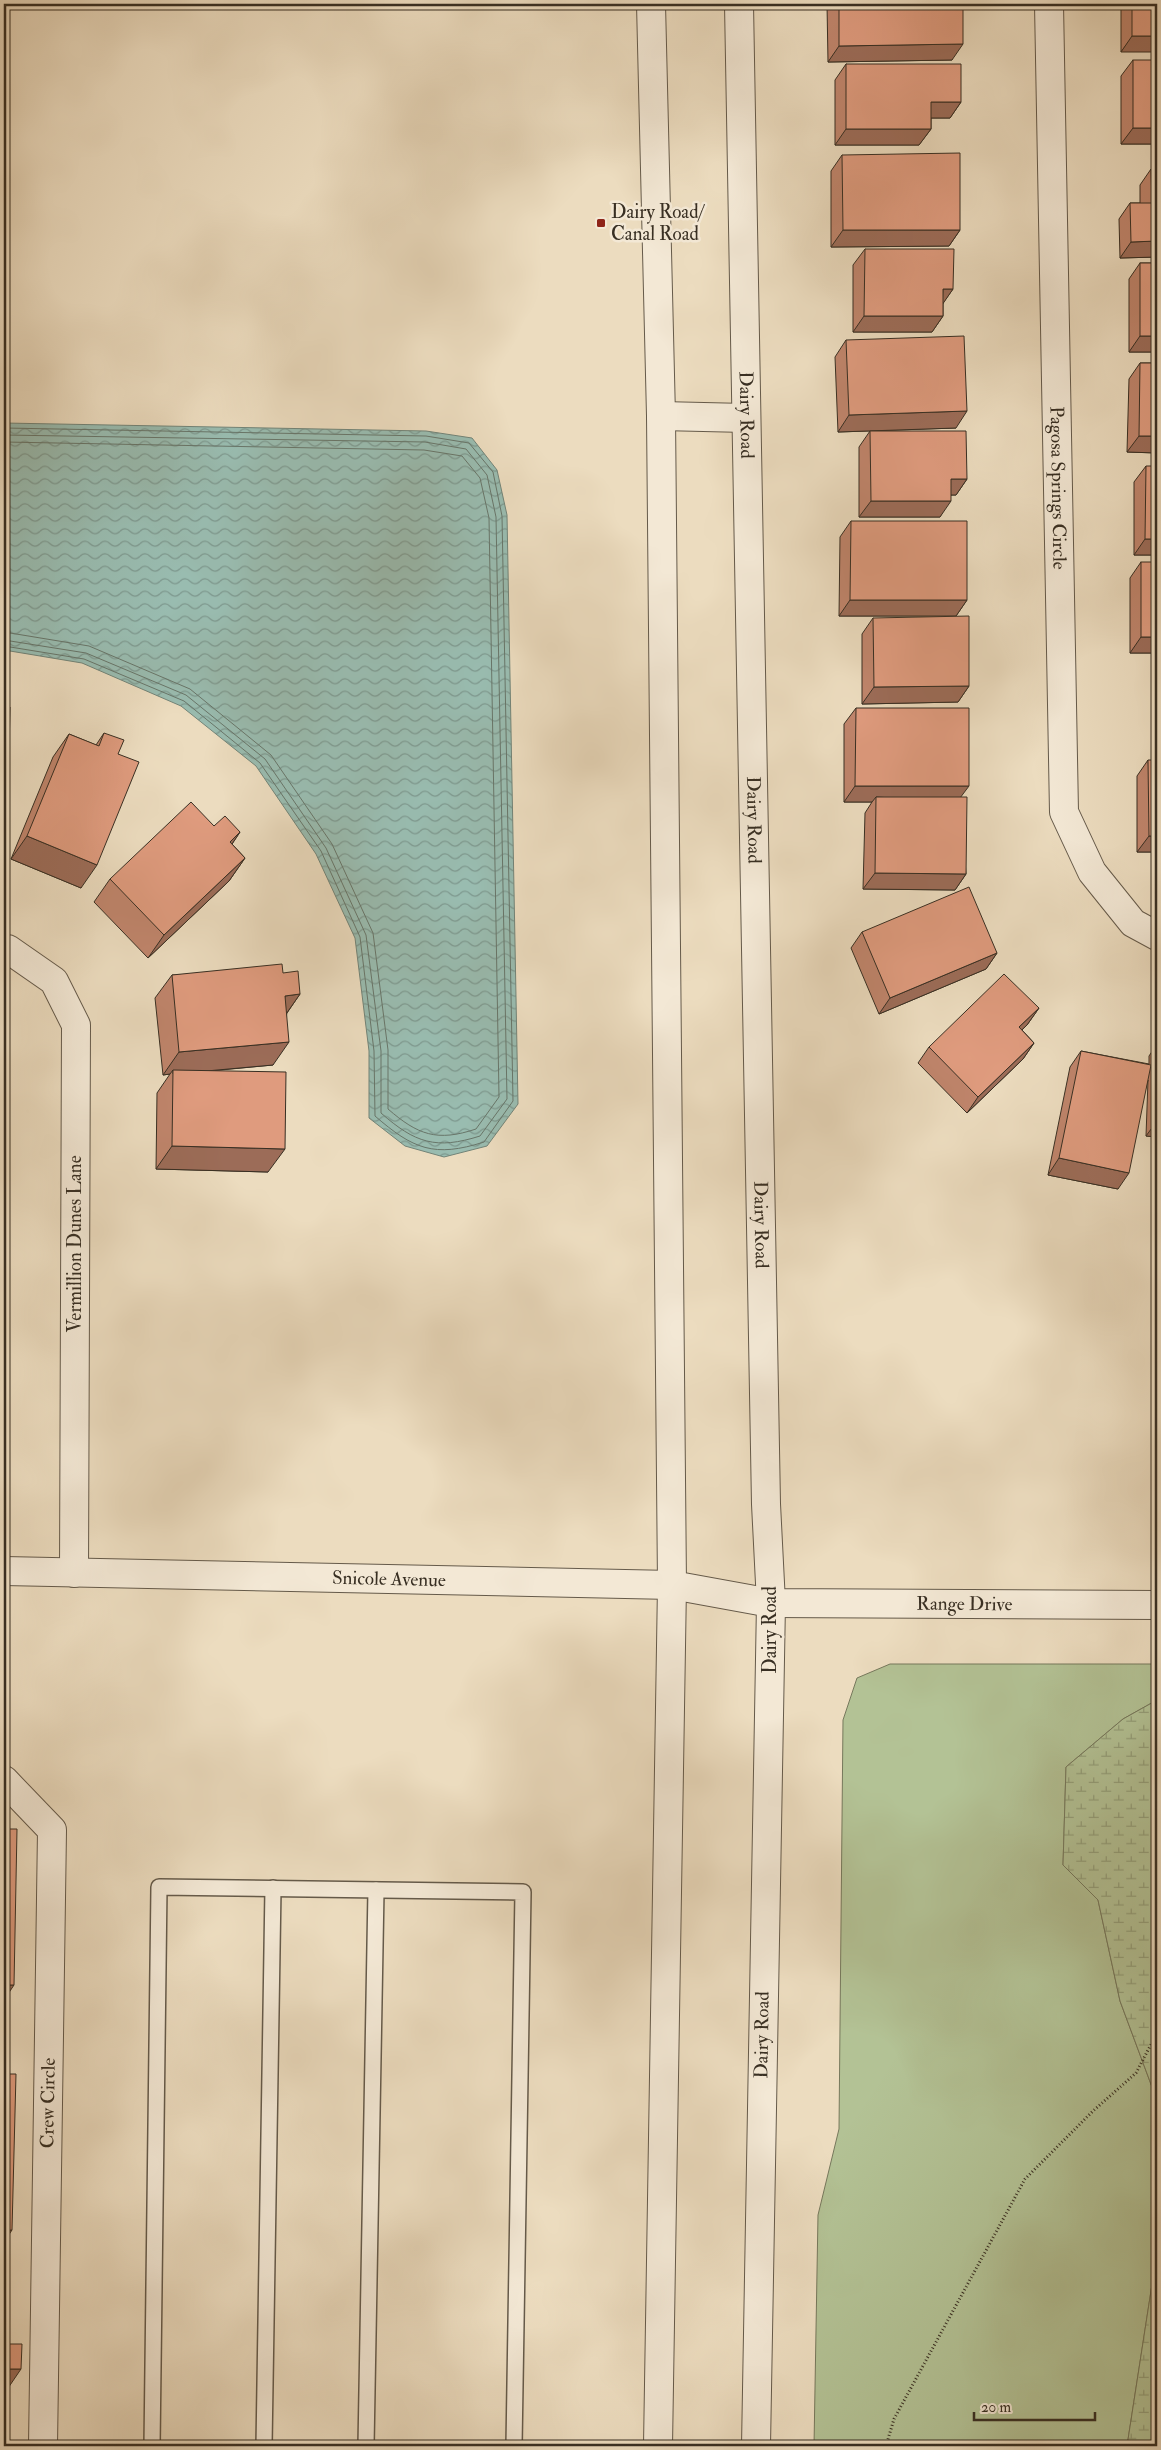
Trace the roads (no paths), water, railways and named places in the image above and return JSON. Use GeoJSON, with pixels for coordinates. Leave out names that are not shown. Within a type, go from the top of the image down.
{"type":"FeatureCollection","features":[{"type":"Feature","properties":{"kind":"street"},"geometry":{"type":"LineString","coordinates":[[651,4],[661,416],[672,1585],[658,2446]]}},
{"type":"Feature","properties":{"kind":"street","name":"Dairy Road"},"geometry":{"type":"LineString","coordinates":[[739,4],[766,1504],[771,1604],[756,2446]]}},
{"type":"Feature","properties":{"kind":"street","name":"Pagosa Springs Circle"},"geometry":{"type":"LineString","coordinates":[[1049,4],[1064,812],[1092,872],[1133,923],[1157,936]]}},
{"type":"Feature","properties":{"kind":"street"},"geometry":{"type":"LineString","coordinates":[[661,416],[746,418]]}},
{"type":"Feature","properties":{"kind":"street","name":"Vermillion Dunes Lane"},"geometry":{"type":"LineString","coordinates":[[4,949],[54,981],[76,1024],[74,1573]]}},
{"type":"Feature","properties":{"kind":"street","name":"Snicole Avenue"},"geometry":{"type":"LineString","coordinates":[[4,1571],[672,1585],[771,1604]]}},
{"type":"Feature","properties":{"kind":"street","name":"Range Drive"},"geometry":{"type":"LineString","coordinates":[[771,1604],[1157,1605]]}},
{"type":"Feature","properties":{"kind":"street","name":"Crew Circle"},"geometry":{"type":"LineString","coordinates":[[4,1780],[52,1830],[43,2446]]}},
{"type":"Feature","properties":{"kind":"lane"},"geometry":{"type":"LineString","coordinates":[[152,2446],[159,1887],[523,1892],[514,2446]]}},
{"type":"Feature","properties":{"kind":"lane"},"geometry":{"type":"LineString","coordinates":[[264,2446],[273,1888]]}},
{"type":"Feature","properties":{"kind":"lane"},"geometry":{"type":"LineString","coordinates":[[366,2446],[376,1890]]}},
{"type":"Feature","properties":{"kind":"water"},"geometry":{"type":"Polygon","coordinates":[[[4,423],[426,431],[472,438],[497,470],[507,515],[518,1104],[487,1146],[444,1157],[405,1146],[369,1118],[369,1051],[355,938],[316,854],[256,766],[181,706],[82,663],[4,650],[4,423]]]}},
{"type":"Feature","properties":{"kind":"place","name":"Dairy Road/ Canal Road"},"geometry":{"type":"Point","coordinates":[601,223]}}]}
